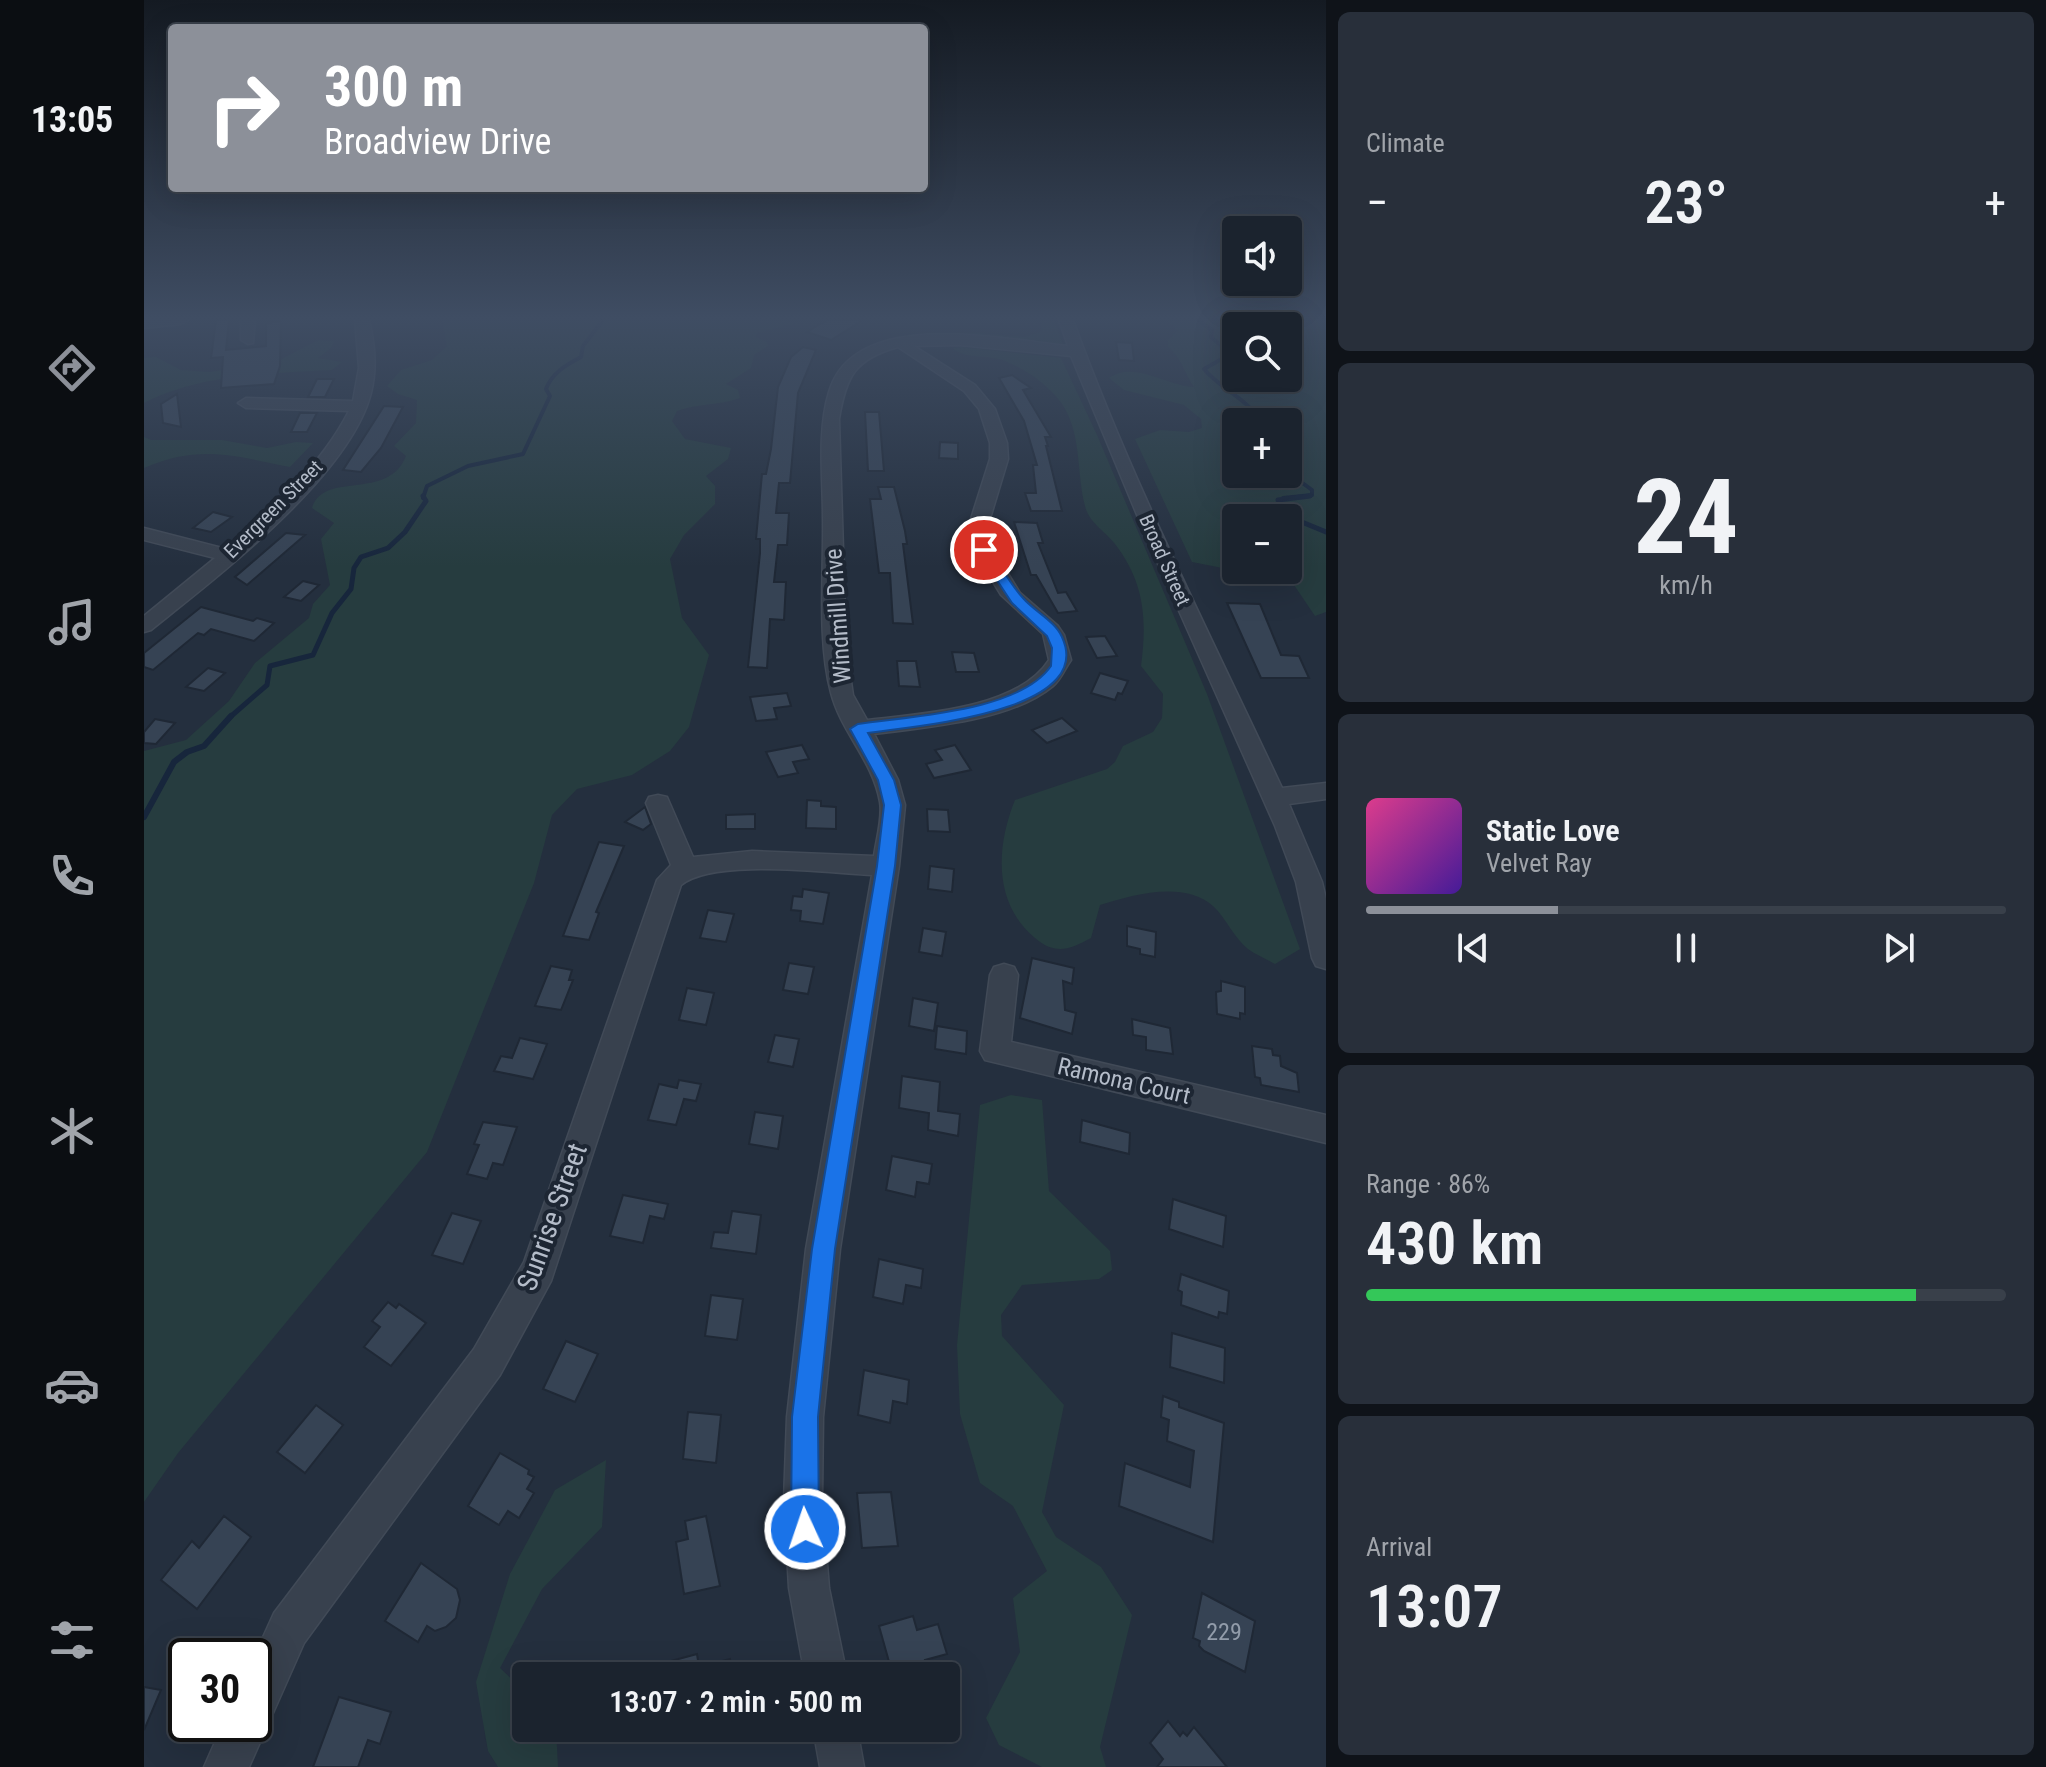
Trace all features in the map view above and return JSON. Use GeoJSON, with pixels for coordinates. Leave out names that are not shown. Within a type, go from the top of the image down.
{"type":"FeatureCollection","features":[{"type":"Feature","properties":{"kind":"street","name":"Evergreen Street"},"geometry":{"type":"LineString","coordinates":[[144,626],[228,555],[303,483],[326,457],[359,402]]}},
{"type":"Feature","properties":{"kind":"street","name":"Windmill Drive"},"geometry":{"type":"LineString","coordinates":[[823,1662],[809,1588],[803,1500],[805,1417],[823,1249],[886,866],[893,805],[886,780],[842,695],[835,648],[831,419],[835,402]]}},
{"type":"Feature","properties":{"kind":"street"},"geometry":{"type":"LineString","coordinates":[[858,729],[983,709],[1031,692],[1051,677],[1059,666],[1059,648],[1054,634],[1017,600],[984,550],[979,530],[982,502],[995,474],[1000,448],[983,402]]}},
{"type":"Feature","properties":{"kind":"street","name":"Broad Street"},"geometry":{"type":"LineString","coordinates":[[1098,402],[1309,882],[1326,958]]}},
{"type":"Feature","properties":{"kind":"street"},"geometry":{"type":"LineString","coordinates":[[246,403],[358,406]]}},
{"type":"Feature","properties":{"kind":"street"},"geometry":{"type":"LineString","coordinates":[[144,534],[228,555]]}},
{"type":"Feature","properties":{"kind":"street"},"geometry":{"type":"LineString","coordinates":[[1274,797],[1326,791]]}},
{"type":"Feature","properties":{"kind":"street"},"geometry":{"type":"LineString","coordinates":[[658,803],[685,869],[707,864],[761,862],[886,866]]}},
{"type":"Feature","properties":{"kind":"street","name":"Sunrise Street"},"geometry":{"type":"LineString","coordinates":[[272,1665],[289,1628],[487,1362],[539,1269],[670,880],[685,869]]}},
{"type":"Feature","properties":{"kind":"street","name":"Ramona Court"},"geometry":{"type":"LineString","coordinates":[[1004,975],[995,1051],[1326,1129]]}},
{"type":"Feature","properties":{"kind":"street"},"geometry":{"type":"LineString","coordinates":[[226,1767],[238,1742]]}},
{"type":"Feature","properties":{"kind":"street"},"geometry":{"type":"LineString","coordinates":[[838,1742],[842,1767]]}},
{"type":"Feature","properties":{"kind":"green space"},"geometry":{"type":"Polygon","coordinates":[[[417,402],[721,402],[677,411],[672,421],[685,439],[731,448],[728,459],[706,476],[715,486],[715,504],[684,535],[670,559],[682,618],[709,655],[689,727],[670,751],[632,775],[577,789],[552,815],[534,883],[427,1152],[178,1453],[144,1502],[144,751],[186,740],[229,701],[255,663],[309,618],[313,604],[330,585],[321,539],[334,523],[312,508],[319,497],[329,490],[372,483],[397,470],[406,456],[394,446],[416,423],[417,402]]]}},
{"type":"Feature","properties":{"kind":"green space"},"geometry":{"type":"Polygon","coordinates":[[[1082,402],[1207,694],[1300,949],[1275,964],[1243,944],[1213,906],[1188,893],[1158,892],[1100,905],[1091,938],[1062,949],[1049,947],[1035,938],[1011,908],[1002,874],[1002,855],[1004,836],[1015,800],[1107,769],[1115,762],[1123,746],[1153,732],[1162,718],[1163,694],[1141,666],[1144,633],[1138,588],[1133,573],[1115,544],[1087,512],[1074,431],[1062,403],[1082,402]]]}},
{"type":"Feature","properties":{"kind":"green space"},"geometry":{"type":"Polygon","coordinates":[[[1174,402],[1326,402],[1326,612],[1315,616],[1292,584],[1302,584],[1302,504],[1222,504],[1222,568],[1192,562],[1135,439],[1160,430],[1189,432],[1202,428],[1201,419],[1184,405],[1174,402]]]}},
{"type":"Feature","properties":{"kind":"green space"},"geometry":{"type":"Polygon","coordinates":[[[144,437],[151,440],[222,440],[267,448],[296,442],[313,443],[290,467],[234,456],[200,454],[144,468],[144,437]]]}},
{"type":"Feature","properties":{"kind":"green space"},"geometry":{"type":"Polygon","coordinates":[[[1011,1095],[1042,1100],[1049,1191],[1110,1251],[1112,1270],[1099,1279],[1022,1285],[1001,1315],[1002,1336],[1064,1405],[1042,1512],[1056,1537],[1101,1567],[1132,1615],[1100,1747],[1106,1767],[1042,1767],[999,1745],[986,1718],[1020,1652],[1013,1598],[1047,1571],[1013,1506],[980,1483],[960,1414],[957,1345],[980,1105],[1011,1095]]]}},
{"type":"Feature","properties":{"kind":"green space"},"geometry":{"type":"Polygon","coordinates":[[[606,1460],[602,1527],[542,1589],[500,1668],[512,1680],[512,1742],[557,1742],[558,1767],[498,1767],[488,1751],[476,1682],[510,1574],[555,1490],[606,1460]]]}},
{"type":"Feature","properties":{"kind":"building"},"geometry":{"type":"Polygon","coordinates":[[[178,402],[181,427],[163,423],[161,404],[178,402]]]}},
{"type":"Feature","properties":{"kind":"building"},"geometry":{"type":"Polygon","coordinates":[[[776,402],[797,402],[790,483],[779,483],[776,513],[789,513],[787,545],[778,545],[774,582],[786,582],[784,620],[770,619],[767,668],[748,667],[760,553],[760,539],[756,539],[762,474],[766,474],[776,402]]]}},
{"type":"Feature","properties":{"kind":"building"},"geometry":{"type":"Polygon","coordinates":[[[1013,402],[1030,402],[1051,437],[1045,437],[1046,446],[1062,511],[1031,511],[1025,493],[1036,493],[1033,465],[1037,465],[1024,421],[1013,402]]]}},
{"type":"Feature","properties":{"kind":"building"},"geometry":{"type":"Polygon","coordinates":[[[384,406],[403,407],[381,448],[361,472],[343,470],[384,406]]]}},
{"type":"Feature","properties":{"kind":"building"},"geometry":{"type":"Polygon","coordinates":[[[865,412],[879,412],[884,471],[868,471],[865,412]]]}},
{"type":"Feature","properties":{"kind":"building"},"geometry":{"type":"Polygon","coordinates":[[[300,413],[317,413],[307,432],[291,432],[300,413]]]}},
{"type":"Feature","properties":{"kind":"building"},"geometry":{"type":"Polygon","coordinates":[[[940,442],[958,443],[958,459],[939,458],[940,442]]]}},
{"type":"Feature","properties":{"kind":"building"},"geometry":{"type":"Polygon","coordinates":[[[878,487],[894,487],[907,544],[903,544],[913,624],[893,623],[890,573],[879,573],[870,499],[881,499],[878,487]]]}},
{"type":"Feature","properties":{"kind":"building"},"geometry":{"type":"Polygon","coordinates":[[[213,512],[232,517],[211,532],[193,528],[213,512]]]}},
{"type":"Feature","properties":{"kind":"building"},"geometry":{"type":"Polygon","coordinates":[[[1014,522],[1037,523],[1043,543],[1038,543],[1058,593],[1066,592],[1077,611],[1058,613],[1036,575],[1031,575],[1014,522]]]}},
{"type":"Feature","properties":{"kind":"building"},"geometry":{"type":"Polygon","coordinates":[[[286,533],[305,535],[247,585],[235,577],[286,533]]]}},
{"type":"Feature","properties":{"kind":"building"},"geometry":{"type":"Polygon","coordinates":[[[303,581],[319,585],[301,601],[284,597],[303,581]]]}},
{"type":"Feature","properties":{"kind":"building"},"geometry":{"type":"Polygon","coordinates":[[[1227,603],[1260,604],[1281,655],[1299,656],[1309,678],[1261,678],[1227,603]]]}},
{"type":"Feature","properties":{"kind":"building"},"geometry":{"type":"Polygon","coordinates":[[[201,607],[253,621],[257,618],[274,623],[254,641],[211,629],[204,635],[198,633],[153,670],[144,667],[144,653],[201,607]]]}},
{"type":"Feature","properties":{"kind":"building"},"geometry":{"type":"Polygon","coordinates":[[[1105,636],[1117,656],[1097,658],[1086,637],[1105,636]]]}},
{"type":"Feature","properties":{"kind":"building"},"geometry":{"type":"Polygon","coordinates":[[[952,652],[974,653],[979,672],[956,672],[952,652]]]}},
{"type":"Feature","properties":{"kind":"building"},"geometry":{"type":"Polygon","coordinates":[[[897,661],[916,661],[920,687],[899,686],[897,661]]]}},
{"type":"Feature","properties":{"kind":"building"},"geometry":{"type":"Polygon","coordinates":[[[208,668],[225,673],[204,691],[186,687],[208,668]]]}},
{"type":"Feature","properties":{"kind":"building"},"geometry":{"type":"Polygon","coordinates":[[[1100,673],[1128,681],[1115,700],[1091,693],[1100,673]]]}},
{"type":"Feature","properties":{"kind":"building"},"geometry":{"type":"Polygon","coordinates":[[[787,693],[791,706],[774,708],[777,719],[756,721],[750,697],[787,693]]]}},
{"type":"Feature","properties":{"kind":"building"},"geometry":{"type":"Polygon","coordinates":[[[1062,718],[1077,731],[1047,743],[1032,730],[1062,718]]]}},
{"type":"Feature","properties":{"kind":"building"},"geometry":{"type":"Polygon","coordinates":[[[155,719],[175,723],[156,744],[144,743],[144,732],[155,719]]]}},
{"type":"Feature","properties":{"kind":"building"},"geometry":{"type":"Polygon","coordinates":[[[802,745],[809,759],[793,762],[798,773],[778,777],[766,752],[802,745]]]}},
{"type":"Feature","properties":{"kind":"building"},"geometry":{"type":"Polygon","coordinates":[[[955,745],[971,770],[934,778],[926,764],[942,760],[935,750],[955,745]]]}},
{"type":"Feature","properties":{"kind":"building"},"geometry":{"type":"Polygon","coordinates":[[[807,800],[821,801],[821,806],[836,807],[836,829],[806,828],[807,800]]]}},
{"type":"Feature","properties":{"kind":"building"},"geometry":{"type":"Polygon","coordinates":[[[645,807],[651,824],[643,830],[625,822],[645,807]]]}},
{"type":"Feature","properties":{"kind":"building"},"geometry":{"type":"Polygon","coordinates":[[[927,809],[948,810],[950,832],[928,831],[927,809]]]}},
{"type":"Feature","properties":{"kind":"building"},"geometry":{"type":"Polygon","coordinates":[[[755,814],[755,829],[726,829],[726,815],[755,814]]]}},
{"type":"Feature","properties":{"kind":"building"},"geometry":{"type":"Polygon","coordinates":[[[599,842],[624,846],[596,912],[599,913],[589,940],[563,936],[599,842]]]}},
{"type":"Feature","properties":{"kind":"building"},"geometry":{"type":"Polygon","coordinates":[[[930,866],[954,869],[952,892],[928,889],[930,866]]]}},
{"type":"Feature","properties":{"kind":"building"},"geometry":{"type":"Polygon","coordinates":[[[803,889],[829,893],[823,924],[800,921],[801,911],[791,910],[793,896],[802,897],[803,889]]]}},
{"type":"Feature","properties":{"kind":"building"},"geometry":{"type":"Polygon","coordinates":[[[708,910],[734,914],[726,942],[700,938],[708,910]]]}},
{"type":"Feature","properties":{"kind":"building"},"geometry":{"type":"Polygon","coordinates":[[[1127,926],[1156,932],[1155,957],[1140,954],[1140,949],[1127,946],[1127,926]]]}},
{"type":"Feature","properties":{"kind":"building"},"geometry":{"type":"Polygon","coordinates":[[[923,928],[946,932],[942,956],[919,952],[923,928]]]}},
{"type":"Feature","properties":{"kind":"building"},"geometry":{"type":"Polygon","coordinates":[[[1032,958],[1074,968],[1072,984],[1063,981],[1065,1010],[1076,1013],[1072,1034],[1020,1018],[1032,958]]]}},
{"type":"Feature","properties":{"kind":"building"},"geometry":{"type":"Polygon","coordinates":[[[789,963],[814,967],[808,994],[783,990],[789,963]]]}},
{"type":"Feature","properties":{"kind":"building"},"geometry":{"type":"Polygon","coordinates":[[[551,966],[572,970],[569,980],[573,980],[561,1010],[535,1006],[551,966]]]}},
{"type":"Feature","properties":{"kind":"building"},"geometry":{"type":"Polygon","coordinates":[[[1221,981],[1245,987],[1245,1014],[1240,1013],[1240,1019],[1217,1014],[1216,992],[1221,991],[1221,981]]]}},
{"type":"Feature","properties":{"kind":"building"},"geometry":{"type":"Polygon","coordinates":[[[687,988],[714,993],[706,1025],[679,1020],[687,988]]]}},
{"type":"Feature","properties":{"kind":"building"},"geometry":{"type":"Polygon","coordinates":[[[913,998],[938,1003],[934,1031],[909,1026],[913,998]]]}},
{"type":"Feature","properties":{"kind":"building"},"geometry":{"type":"Polygon","coordinates":[[[1132,1019],[1170,1028],[1173,1054],[1146,1050],[1146,1037],[1133,1035],[1132,1019]]]}},
{"type":"Feature","properties":{"kind":"building"},"geometry":{"type":"Polygon","coordinates":[[[937,1026],[967,1031],[966,1054],[935,1049],[937,1026]]]}},
{"type":"Feature","properties":{"kind":"building"},"geometry":{"type":"Polygon","coordinates":[[[775,1035],[799,1039],[793,1067],[768,1062],[775,1035]]]}},
{"type":"Feature","properties":{"kind":"building"},"geometry":{"type":"Polygon","coordinates":[[[520,1038],[547,1044],[533,1079],[494,1071],[501,1056],[512,1058],[520,1038]]]}},
{"type":"Feature","properties":{"kind":"building"},"geometry":{"type":"Polygon","coordinates":[[[1252,1046],[1272,1049],[1273,1055],[1280,1056],[1281,1066],[1297,1073],[1299,1092],[1261,1085],[1260,1078],[1255,1077],[1252,1046]]]}},
{"type":"Feature","properties":{"kind":"building"},"geometry":{"type":"Polygon","coordinates":[[[902,1076],[940,1082],[938,1111],[960,1114],[958,1136],[928,1130],[929,1113],[899,1108],[902,1076]]]}},
{"type":"Feature","properties":{"kind":"building"},"geometry":{"type":"Polygon","coordinates":[[[679,1080],[701,1084],[696,1101],[684,1099],[676,1125],[648,1120],[659,1084],[677,1088],[679,1080]]]}},
{"type":"Feature","properties":{"kind":"building"},"geometry":{"type":"Polygon","coordinates":[[[755,1112],[783,1116],[778,1149],[749,1144],[755,1112]]]}},
{"type":"Feature","properties":{"kind":"building"},"geometry":{"type":"Polygon","coordinates":[[[1082,1120],[1130,1133],[1129,1154],[1080,1142],[1082,1120]]]}},
{"type":"Feature","properties":{"kind":"building"},"geometry":{"type":"Polygon","coordinates":[[[483,1122],[517,1127],[503,1165],[493,1163],[487,1179],[467,1174],[479,1145],[474,1144],[483,1122]]]}},
{"type":"Feature","properties":{"kind":"building"},"geometry":{"type":"Polygon","coordinates":[[[892,1156],[932,1164],[929,1184],[917,1182],[915,1197],[886,1190],[892,1156]]]}},
{"type":"Feature","properties":{"kind":"building"},"geometry":{"type":"Polygon","coordinates":[[[623,1195],[668,1204],[664,1219],[650,1216],[643,1243],[610,1236],[623,1195]]]}},
{"type":"Feature","properties":{"kind":"building"},"geometry":{"type":"Polygon","coordinates":[[[1173,1199],[1226,1216],[1223,1247],[1169,1229],[1173,1199]]]}},
{"type":"Feature","properties":{"kind":"building"},"geometry":{"type":"Polygon","coordinates":[[[732,1211],[761,1215],[756,1254],[711,1248],[714,1232],[728,1233],[732,1211]]]}},
{"type":"Feature","properties":{"kind":"building"},"geometry":{"type":"Polygon","coordinates":[[[452,1213],[481,1221],[463,1264],[432,1255],[452,1213]]]}},
{"type":"Feature","properties":{"kind":"building"},"geometry":{"type":"Polygon","coordinates":[[[879,1259],[923,1269],[921,1288],[906,1285],[903,1304],[873,1297],[879,1259]]]}},
{"type":"Feature","properties":{"kind":"building"},"geometry":{"type":"Polygon","coordinates":[[[1181,1274],[1229,1291],[1227,1314],[1219,1312],[1218,1318],[1181,1305],[1182,1292],[1178,1290],[1181,1274]]]}},
{"type":"Feature","properties":{"kind":"building"},"geometry":{"type":"Polygon","coordinates":[[[711,1295],[743,1299],[737,1340],[705,1336],[711,1295]]]}},
{"type":"Feature","properties":{"kind":"building"},"geometry":{"type":"Polygon","coordinates":[[[388,1302],[396,1308],[399,1304],[426,1323],[391,1366],[364,1347],[380,1327],[372,1321],[388,1302]]]}},
{"type":"Feature","properties":{"kind":"building"},"geometry":{"type":"Polygon","coordinates":[[[1172,1333],[1225,1348],[1224,1383],[1170,1367],[1172,1333]]]}},
{"type":"Feature","properties":{"kind":"building"},"geometry":{"type":"Polygon","coordinates":[[[566,1341],[598,1354],[575,1402],[543,1389],[566,1341]]]}},
{"type":"Feature","properties":{"kind":"building"},"geometry":{"type":"Polygon","coordinates":[[[864,1370],[909,1380],[907,1404],[893,1401],[890,1423],[858,1415],[864,1370]]]}},
{"type":"Feature","properties":{"kind":"building"},"geometry":{"type":"Polygon","coordinates":[[[1163,1396],[1179,1402],[1179,1407],[1224,1423],[1213,1542],[1119,1506],[1125,1463],[1190,1487],[1194,1451],[1167,1441],[1169,1420],[1161,1417],[1163,1396]]]}},
{"type":"Feature","properties":{"kind":"building"},"geometry":{"type":"Polygon","coordinates":[[[316,1405],[343,1425],[305,1473],[277,1452],[316,1405]]]}},
{"type":"Feature","properties":{"kind":"building"},"geometry":{"type":"Polygon","coordinates":[[[688,1412],[721,1415],[716,1463],[683,1459],[688,1412]]]}},
{"type":"Feature","properties":{"kind":"building"},"geometry":{"type":"Polygon","coordinates":[[[500,1453],[529,1470],[528,1474],[534,1477],[527,1489],[534,1493],[519,1518],[508,1511],[499,1525],[468,1506],[500,1453]]]}},
{"type":"Feature","properties":{"kind":"building"},"geometry":{"type":"Polygon","coordinates":[[[891,1492],[898,1546],[862,1548],[857,1493],[891,1492]]]}},
{"type":"Feature","properties":{"kind":"building"},"geometry":{"type":"Polygon","coordinates":[[[224,1516],[251,1537],[197,1609],[161,1580],[192,1541],[199,1548],[224,1516]]]}},
{"type":"Feature","properties":{"kind":"building"},"geometry":{"type":"Polygon","coordinates":[[[706,1516],[720,1586],[684,1594],[676,1542],[688,1539],[685,1521],[706,1516]]]}},
{"type":"Feature","properties":{"kind":"building"},"geometry":{"type":"Polygon","coordinates":[[[421,1563],[457,1589],[460,1600],[456,1618],[435,1631],[427,1626],[418,1642],[385,1621],[421,1563]]]}},
{"type":"Feature","properties":{"kind":"building"},"geometry":{"type":"Polygon","coordinates":[[[1202,1593],[1255,1621],[1245,1672],[1204,1651],[1199,1646],[1200,1641],[1193,1638],[1202,1593]]]}},
{"type":"Feature","properties":{"kind":"building"},"geometry":{"type":"Polygon","coordinates":[[[913,1616],[917,1630],[938,1624],[947,1654],[926,1662],[889,1662],[879,1626],[913,1616]]]}},
{"type":"Feature","properties":{"kind":"building"},"geometry":{"type":"Polygon","coordinates":[[[697,1654],[698,1662],[671,1662],[697,1654]]]}},
{"type":"Feature","properties":{"kind":"building"},"geometry":{"type":"Polygon","coordinates":[[[144,1687],[161,1690],[144,1730],[144,1687]]]}},
{"type":"Feature","properties":{"kind":"building"},"geometry":{"type":"Polygon","coordinates":[[[339,1697],[391,1712],[380,1744],[368,1740],[358,1767],[313,1767],[339,1697]]]}},
{"type":"Feature","properties":{"kind":"building"},"geometry":{"type":"Polygon","coordinates":[[[1168,1721],[1180,1736],[1183,1732],[1187,1736],[1194,1727],[1227,1767],[1157,1767],[1163,1759],[1150,1743],[1168,1721]]]}},
{"type":"Feature","properties":{"kind":"waterway"},"geometry":{"type":"LineString","coordinates":[[423,497],[427,486],[468,466],[523,454],[547,402]]}},
{"type":"Feature","properties":{"kind":"waterway"},"geometry":{"type":"LineString","coordinates":[[1244,402],[1250,408]]}},
{"type":"Feature","properties":{"kind":"waterway"},"geometry":{"type":"LineString","coordinates":[[1283,498],[1312,495],[1312,490],[1302,483]]}},
{"type":"Feature","properties":{"kind":"waterway"},"geometry":{"type":"LineString","coordinates":[[1310,496],[1278,500],[1292,518],[1326,532]]}},
{"type":"Feature","properties":{"kind":"waterway"},"geometry":{"type":"LineString","coordinates":[[230,717],[267,685],[270,666],[313,655],[332,613],[351,589],[354,568],[361,557],[388,548],[405,532],[426,501],[423,497]]}},
{"type":"Feature","properties":{"kind":"waterway"},"geometry":{"type":"LineString","coordinates":[[144,817],[174,762],[187,752],[204,746],[230,717]]}},
{"type":"Feature","properties":{"kind":"route"},"geometry":{"type":"LineString","coordinates":[[805,1529],[805,1417],[823,1249],[886,866],[893,805],[886,780],[858,729],[983,709],[1031,692],[1051,677],[1059,666],[1059,648],[1054,634],[1017,600],[996,573],[984,550]]}}]}
